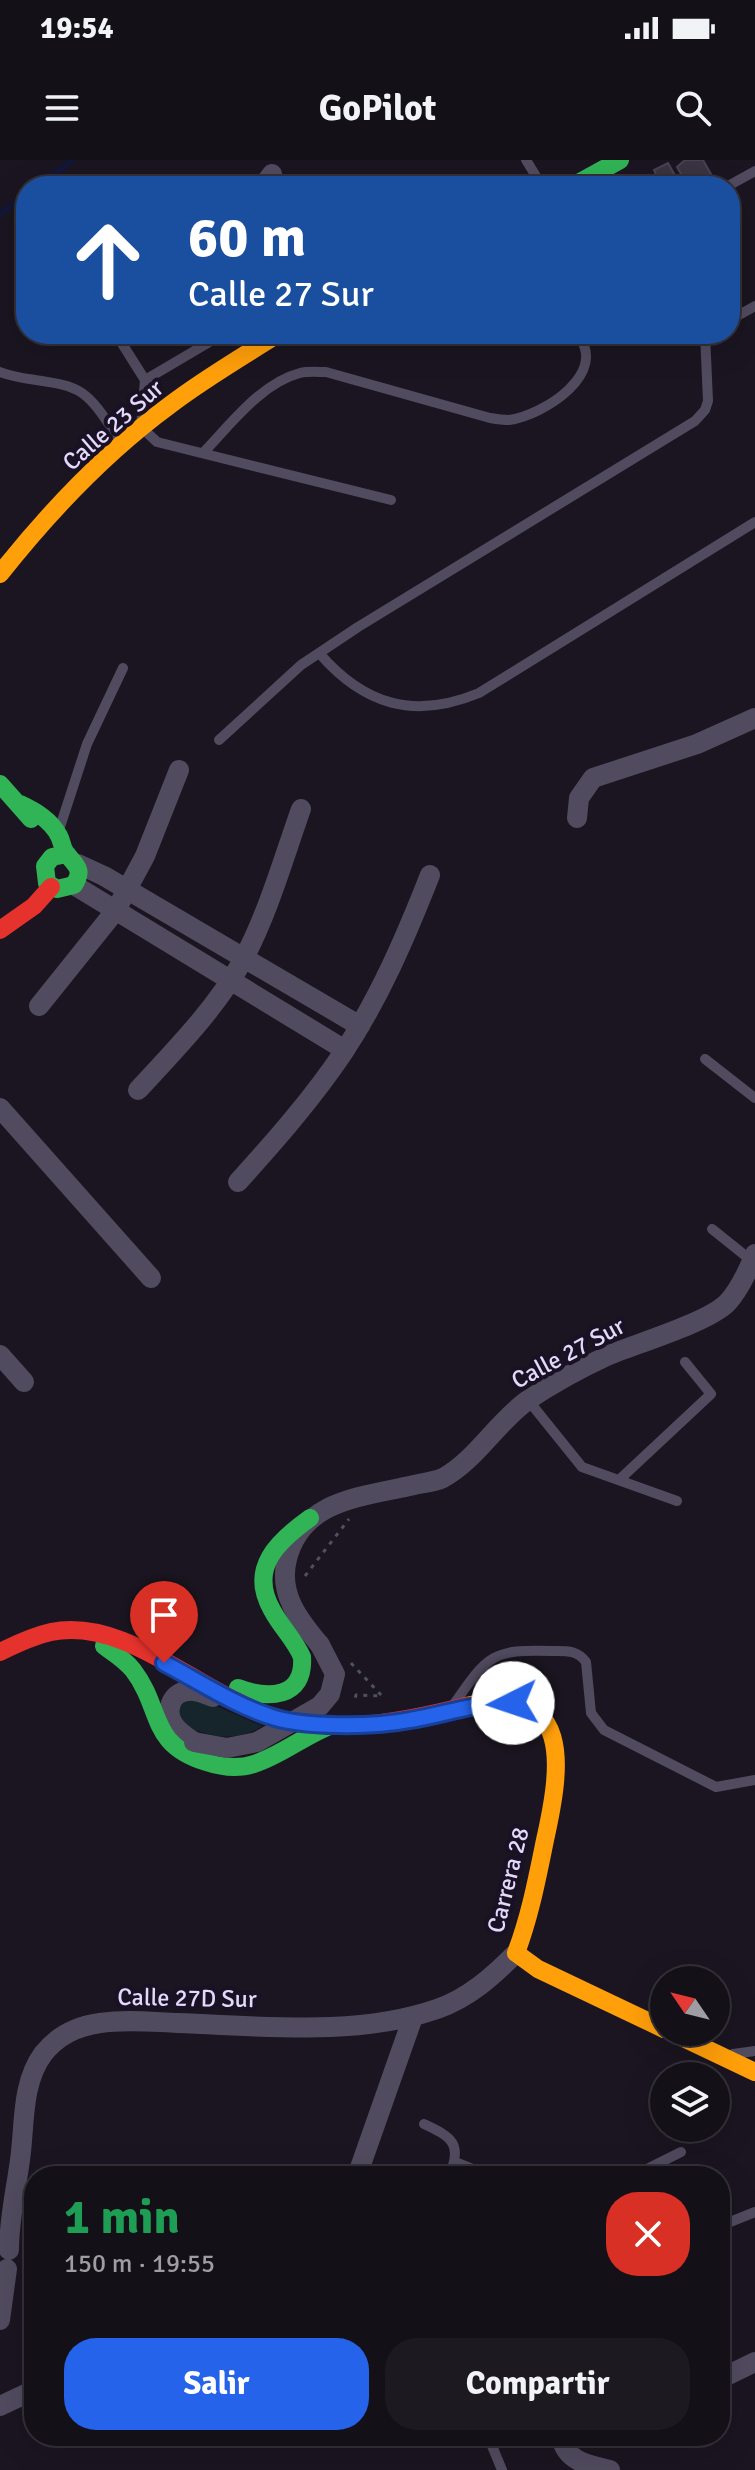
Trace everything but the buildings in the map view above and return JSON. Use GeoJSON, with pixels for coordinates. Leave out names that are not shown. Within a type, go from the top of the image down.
{"type":"FeatureCollection","features":[{"type":"Feature","properties":{"kind":"street"},"geometry":{"type":"LineString","coordinates":[[591,176],[620,160]]}},
{"type":"Feature","properties":{"kind":"street","name":"Calle 23 Sur"},"geometry":{"type":"LineString","coordinates":[[0,574],[40,523],[141,427],[205,380],[262,344]]}},
{"type":"Feature","properties":{"kind":"street"},"geometry":{"type":"LineString","coordinates":[[577,818],[579,798],[593,778],[697,744],[755,718]]}},
{"type":"Feature","properties":{"kind":"street"},"geometry":{"type":"LineString","coordinates":[[39,1006],[116,910],[145,856],[179,770]]}},
{"type":"Feature","properties":{"kind":"street"},"geometry":{"type":"LineString","coordinates":[[0,784],[20,804],[40,834],[66,858],[80,871],[74,885],[63,890],[51,887],[44,878],[44,872],[66,858]]}},
{"type":"Feature","properties":{"kind":"street"},"geometry":{"type":"LineString","coordinates":[[20,804],[41,816],[58,834],[66,858],[127,890],[360,1026]]}},
{"type":"Feature","properties":{"kind":"street"},"geometry":{"type":"LineString","coordinates":[[138,1090],[230,980],[244,958],[267,906],[301,809]]}},
{"type":"Feature","properties":{"kind":"street"},"geometry":{"type":"LineString","coordinates":[[238,1182],[284,1131],[345,1050],[405,939],[430,875]]}},
{"type":"Feature","properties":{"kind":"street"},"geometry":{"type":"LineString","coordinates":[[74,885],[345,1050]]}},
{"type":"Feature","properties":{"kind":"street"},"geometry":{"type":"LineString","coordinates":[[0,930],[34,906],[51,887]]}},
{"type":"Feature","properties":{"kind":"street"},"geometry":{"type":"LineString","coordinates":[[0,1108],[151,1278]]}},
{"type":"Feature","properties":{"kind":"street","name":"Calle 27 Sur"},"geometry":{"type":"LineString","coordinates":[[310,1518],[344,1502],[440,1480],[454,1471],[528,1400],[606,1357],[710,1315],[727,1304],[754,1258]]}},
{"type":"Feature","properties":{"kind":"street"},"geometry":{"type":"LineString","coordinates":[[0,1355],[24,1382]]}},
{"type":"Feature","properties":{"kind":"street"},"geometry":{"type":"LineString","coordinates":[[0,1652],[27,1638],[58,1631],[101,1634],[261,1696],[283,1693],[293,1687],[300,1676],[300,1650],[271,1608],[264,1574],[274,1549],[310,1518]]}},
{"type":"Feature","properties":{"kind":"street"},"geometry":{"type":"LineString","coordinates":[[159,1728],[194,1742],[227,1748],[257,1742],[320,1706],[330,1694],[335,1674],[332,1663],[297,1617],[285,1585],[289,1552],[297,1533],[310,1518]]}},
{"type":"Feature","properties":{"kind":"street"},"geometry":{"type":"LineString","coordinates":[[58,1631],[86,1637],[117,1654],[132,1668],[159,1728],[170,1746],[181,1753],[225,1767],[255,1763],[336,1723]]}},
{"type":"Feature","properties":{"kind":"street"},"geometry":{"type":"LineString","coordinates":[[127,1643],[259,1712]]}},
{"type":"Feature","properties":{"kind":"street"},"geometry":{"type":"LineString","coordinates":[[149,1703],[150,1693],[160,1678],[189,1676]]}},
{"type":"Feature","properties":{"kind":"street"},"geometry":{"type":"LineString","coordinates":[[194,1742],[176,1728],[169,1717],[172,1699],[189,1690],[288,1720],[336,1723]]}},
{"type":"Feature","properties":{"kind":"street","name":"Carrera 28"},"geometry":{"type":"LineString","coordinates":[[336,1723],[366,1725],[409,1721],[490,1702],[513,1703],[533,1709],[548,1720],[557,1744],[556,1795],[525,1930],[516,1953],[493,1976],[468,1994],[441,2008],[413,2017]]}},
{"type":"Feature","properties":{"kind":"street"},"geometry":{"type":"LineString","coordinates":[[516,1953],[538,1969],[650,2022]]}},
{"type":"Feature","properties":{"kind":"street"},"geometry":{"type":"LineString","coordinates":[[361,2166],[413,2017]]}},
{"type":"Feature","properties":{"kind":"street","name":"Calle 27D Sur"},"geometry":{"type":"LineString","coordinates":[[1,2303],[4,2248],[21,2155],[26,2098],[32,2073],[58,2039],[76,2029],[121,2021],[314,2027],[413,2017]]}},
{"type":"Feature","properties":{"kind":"street"},"geometry":{"type":"LineString","coordinates":[[701,2046],[755,2072]]}},
{"type":"Feature","properties":{"kind":"street"},"geometry":{"type":"LineString","coordinates":[[730,2374],[755,2362]]}},
{"type":"Feature","properties":{"kind":"street"},"geometry":{"type":"LineString","coordinates":[[0,2406],[24,2395]]}},
{"type":"Feature","properties":{"kind":"street"},"geometry":{"type":"LineString","coordinates":[[566,2446],[572,2459],[610,2470]]}},
{"type":"Feature","properties":{"kind":"lane"},"geometry":{"type":"LineString","coordinates":[[122,344],[145,380],[141,427],[157,442],[391,500]]}},
{"type":"Feature","properties":{"kind":"lane"},"geometry":{"type":"LineString","coordinates":[[145,380],[206,344]]}},
{"type":"Feature","properties":{"kind":"lane"},"geometry":{"type":"LineString","coordinates":[[203,453],[263,393],[284,379],[303,372],[326,372],[490,418],[508,420],[526,415],[549,404],[583,374],[587,360],[585,344]]}},
{"type":"Feature","properties":{"kind":"lane"},"geometry":{"type":"LineString","coordinates":[[219,740],[290,673],[319,653],[695,421],[708,401],[705,344]]}},
{"type":"Feature","properties":{"kind":"lane"},"geometry":{"type":"LineString","coordinates":[[0,372],[81,392],[122,444]]}},
{"type":"Feature","properties":{"kind":"lane"},"geometry":{"type":"LineString","coordinates":[[319,653],[347,682],[378,699],[415,707],[458,702],[479,693],[755,522]]}},
{"type":"Feature","properties":{"kind":"lane"},"geometry":{"type":"LineString","coordinates":[[58,834],[87,744],[123,668]]}},
{"type":"Feature","properties":{"kind":"lane"},"geometry":{"type":"LineString","coordinates":[[705,1059],[752,1091]]}},
{"type":"Feature","properties":{"kind":"lane"},"geometry":{"type":"LineString","coordinates":[[712,1229],[754,1258]]}},
{"type":"Feature","properties":{"kind":"lane"},"geometry":{"type":"LineString","coordinates":[[619,1480],[711,1394],[685,1362]]}},
{"type":"Feature","properties":{"kind":"lane"},"geometry":{"type":"LineString","coordinates":[[528,1400],[582,1467],[677,1501]]}},
{"type":"Feature","properties":{"kind":"lane"},"geometry":{"type":"LineString","coordinates":[[449,1710],[490,1659],[502,1652],[573,1651],[586,1662],[591,1713],[604,1730],[716,1787],[755,1780]]}},
{"type":"Feature","properties":{"kind":"lane"},"geometry":{"type":"LineString","coordinates":[[724,2057],[755,2051]]}},
{"type":"Feature","properties":{"kind":"lane"},"geometry":{"type":"LineString","coordinates":[[424,2124],[447,2135],[455,2145],[453,2166]]}},
{"type":"Feature","properties":{"kind":"lane"},"geometry":{"type":"LineString","coordinates":[[653,2166],[681,2152]]}},
{"type":"Feature","properties":{"kind":"lane"},"geometry":{"type":"LineString","coordinates":[[455,2162],[465,2166]]}},
{"type":"Feature","properties":{"kind":"lane"},"geometry":{"type":"LineString","coordinates":[[730,2222],[755,2212]]}},
{"type":"Feature","properties":{"kind":"lane"},"geometry":{"type":"LineString","coordinates":[[494,2446],[502,2470]]}},
{"type":"Feature","properties":{"kind":"path"},"geometry":{"type":"LineString","coordinates":[[302,1579],[355,1511]]}},
{"type":"Feature","properties":{"kind":"path"},"geometry":{"type":"LineString","coordinates":[[353,1707],[356,1695],[382,1696],[368,1681]]}},
{"type":"Feature","properties":{"kind":"shaded area"},"geometry":{"type":"Polygon","coordinates":[[[198,1698],[262,1726],[230,1736],[198,1731],[179,1720],[179,1709],[186,1699],[198,1698]]]}},
{"type":"Feature","properties":{"kind":"waterway"},"geometry":{"type":"LineString","coordinates":[[51,176],[73,160]]}},
{"type":"Feature","properties":{"kind":"waterway"},"geometry":{"type":"LineString","coordinates":[[0,214],[16,202]]}},
{"type":"Feature","properties":{"kind":"traffic: fast"},"geometry":{"type":"LineString","coordinates":[[591,176],[620,160]]}},
{"type":"Feature","properties":{"kind":"traffic: fast"},"geometry":{"type":"LineString","coordinates":[[0,784],[31,819]]}},
{"type":"Feature","properties":{"kind":"traffic: fast"},"geometry":{"type":"LineString","coordinates":[[20,804],[52,825],[78,868],[74,885],[57,889],[47,883],[45,866],[52,857],[67,854]]}},
{"type":"Feature","properties":{"kind":"traffic: fast"},"geometry":{"type":"LineString","coordinates":[[238,1688],[272,1694],[291,1688],[297,1681],[302,1657],[272,1610],[263,1581],[265,1568],[278,1546],[310,1518]]}},
{"type":"Feature","properties":{"kind":"traffic: fast"},"geometry":{"type":"LineString","coordinates":[[104,1646],[133,1670],[159,1724],[174,1746],[206,1762],[230,1767],[254,1764],[332,1725]]}},
{"type":"Feature","properties":{"kind":"traffic: slow"},"geometry":{"type":"LineString","coordinates":[[0,574],[58,506],[123,443],[183,395],[262,344]]}},
{"type":"Feature","properties":{"kind":"traffic: slow"},"geometry":{"type":"LineString","coordinates":[[466,1706],[501,1702],[527,1707],[543,1719],[552,1737],[556,1760],[551,1813],[533,1897],[516,1953],[538,1969],[650,2022]]}},
{"type":"Feature","properties":{"kind":"traffic: slow"},"geometry":{"type":"LineString","coordinates":[[700,2046],[755,2072]]}},
{"type":"Feature","properties":{"kind":"traffic: jam"},"geometry":{"type":"LineString","coordinates":[[0,930],[34,906],[51,887]]}},
{"type":"Feature","properties":{"kind":"traffic: jam"},"geometry":{"type":"LineString","coordinates":[[0,1652],[51,1632],[75,1630],[98,1633],[144,1650],[263,1714],[318,1725],[393,1721],[466,1706]]}},
{"type":"Feature","properties":{"kind":"route"},"geometry":{"type":"LineString","coordinates":[[164,1663],[277,1719],[366,1725],[409,1721],[490,1702],[513,1703]]}}]}
